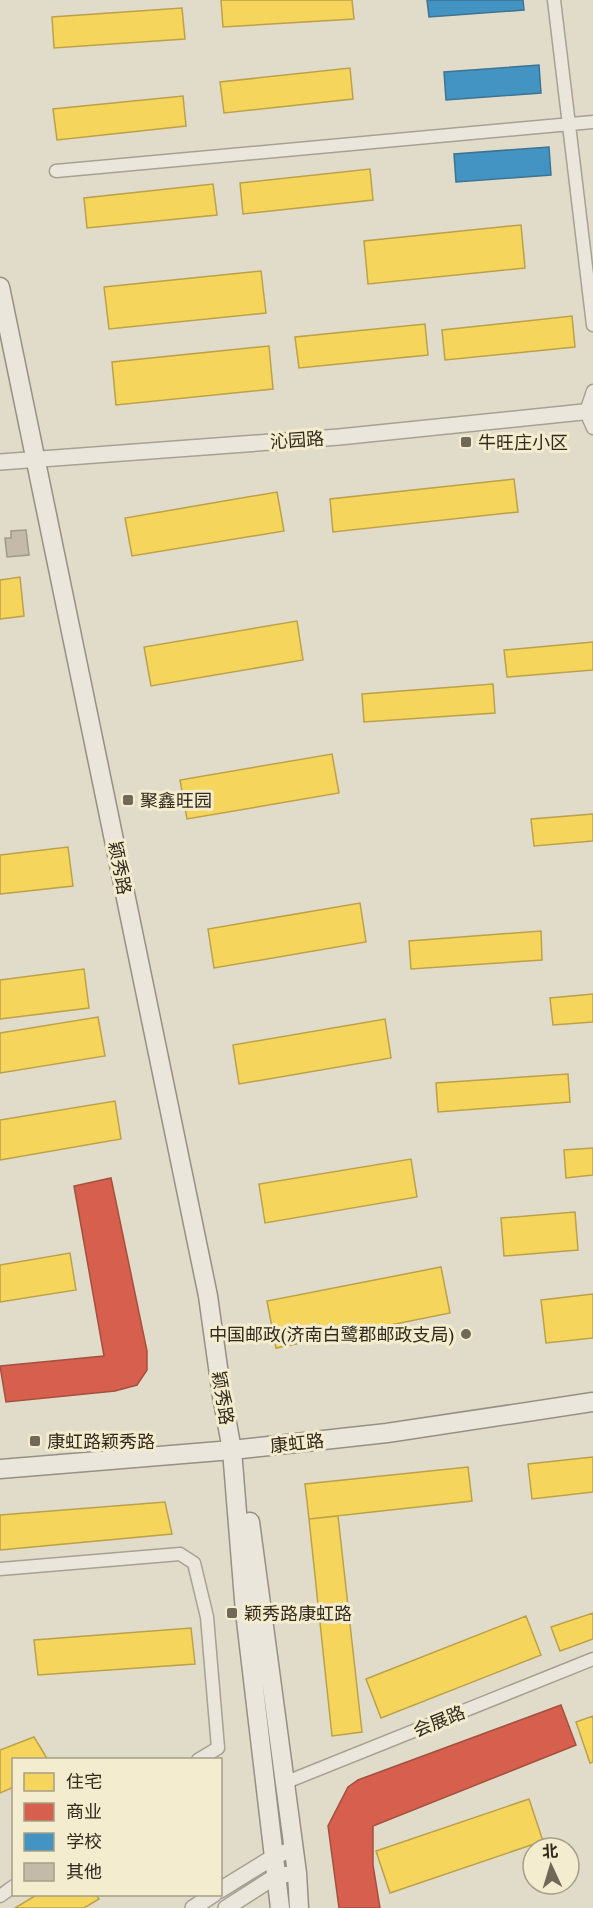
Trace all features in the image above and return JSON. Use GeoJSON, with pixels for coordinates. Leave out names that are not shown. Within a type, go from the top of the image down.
{"type":"FeatureCollection","features":[{"type":"Feature","properties":{"kind":"main road","name":"颖秀路"},"geometry":{"type":"LineString","coordinates":[[0,287],[207,1296],[232,1450],[249,1512],[297,1873],[299,1908]]}},
{"type":"Feature","properties":{"kind":"main road","name":"康虹路"},"geometry":{"type":"LineString","coordinates":[[0,1469],[232,1450],[387,1433],[593,1402]]}},
{"type":"Feature","properties":{"kind":"main road","name":"颖秀路"},"geometry":{"type":"LineString","coordinates":[[232,1450],[245,1612],[280,1908]]}},
{"type":"Feature","properties":{"kind":"street"},"geometry":{"type":"LineString","coordinates":[[554,0],[593,325]]}},
{"type":"Feature","properties":{"kind":"street"},"geometry":{"type":"LineString","coordinates":[[56,171],[593,122]]}},
{"type":"Feature","properties":{"kind":"street"},"geometry":{"type":"LineString","coordinates":[[593,391],[589,411],[593,428]]}},
{"type":"Feature","properties":{"kind":"street","name":"沁园路"},"geometry":{"type":"LineString","coordinates":[[0,462],[339,437],[589,411]]}},
{"type":"Feature","properties":{"kind":"street"},"geometry":{"type":"LineString","coordinates":[[0,1569],[180,1554],[195,1563],[207,1617],[218,1748],[201,1758]]}},
{"type":"Feature","properties":{"kind":"street","name":"会展路"},"geometry":{"type":"LineString","coordinates":[[284,1783],[593,1659]]}},
{"type":"Feature","properties":{"kind":"street"},"geometry":{"type":"LineString","coordinates":[[222,1889],[275,1856],[293,1849]]}},
{"type":"Feature","properties":{"kind":"street"},"geometry":{"type":"LineString","coordinates":[[226,1908],[276,1876],[297,1873]]}},
{"type":"Feature","properties":{"kind":"street"},"geometry":{"type":"LineString","coordinates":[[193,1908],[211,1896]]}},
{"type":"Feature","properties":{"kind":"building: 住宅"},"geometry":{"type":"Polygon","coordinates":[[[221,0],[352,0],[354,19],[223,27],[221,0]]]}},
{"type":"Feature","properties":{"kind":"building: 住宅"},"geometry":{"type":"Polygon","coordinates":[[[182,8],[185,39],[54,48],[52,17],[182,8]]]}},
{"type":"Feature","properties":{"kind":"building: 住宅"},"geometry":{"type":"Polygon","coordinates":[[[350,68],[353,99],[224,113],[220,82],[350,68]]]}},
{"type":"Feature","properties":{"kind":"building: 住宅"},"geometry":{"type":"Polygon","coordinates":[[[183,96],[186,126],[57,140],[53,109],[183,96]]]}},
{"type":"Feature","properties":{"kind":"building: 住宅"},"geometry":{"type":"Polygon","coordinates":[[[370,169],[373,200],[243,214],[240,183],[370,169]]]}},
{"type":"Feature","properties":{"kind":"building: 住宅"},"geometry":{"type":"Polygon","coordinates":[[[213,184],[217,215],[87,228],[84,198],[213,184]]]}},
{"type":"Feature","properties":{"kind":"building: 住宅"},"geometry":{"type":"Polygon","coordinates":[[[521,225],[525,268],[368,284],[364,241],[521,225]]]}},
{"type":"Feature","properties":{"kind":"building: 住宅"},"geometry":{"type":"Polygon","coordinates":[[[261,271],[266,313],[109,329],[104,287],[261,271]]]}},
{"type":"Feature","properties":{"kind":"building: 住宅"},"geometry":{"type":"Polygon","coordinates":[[[572,316],[575,347],[445,360],[442,330],[572,316]]]}},
{"type":"Feature","properties":{"kind":"building: 住宅"},"geometry":{"type":"Polygon","coordinates":[[[425,324],[428,355],[299,368],[295,337],[425,324]]]}},
{"type":"Feature","properties":{"kind":"building: 住宅"},"geometry":{"type":"Polygon","coordinates":[[[269,346],[273,389],[116,405],[112,362],[269,346]]]}},
{"type":"Feature","properties":{"kind":"building: 住宅"},"geometry":{"type":"Polygon","coordinates":[[[514,479],[518,512],[333,532],[330,499],[514,479]]]}},
{"type":"Feature","properties":{"kind":"building: 住宅"},"geometry":{"type":"Polygon","coordinates":[[[277,492],[284,531],[132,556],[125,518],[277,492]]]}},
{"type":"Feature","properties":{"kind":"building: 住宅"},"geometry":{"type":"Polygon","coordinates":[[[20,577],[24,616],[0,619],[0,580],[20,577]]]}},
{"type":"Feature","properties":{"kind":"building: 住宅"},"geometry":{"type":"Polygon","coordinates":[[[297,621],[303,660],[151,686],[144,647],[297,621]]]}},
{"type":"Feature","properties":{"kind":"building: 住宅"},"geometry":{"type":"Polygon","coordinates":[[[593,642],[593,670],[507,677],[504,650],[593,642]]]}},
{"type":"Feature","properties":{"kind":"building: 住宅"},"geometry":{"type":"Polygon","coordinates":[[[493,684],[495,713],[364,722],[362,694],[493,684]]]}},
{"type":"Feature","properties":{"kind":"building: 住宅"},"geometry":{"type":"Polygon","coordinates":[[[332,754],[339,793],[187,819],[180,780],[332,754]]]}},
{"type":"Feature","properties":{"kind":"building: 住宅"},"geometry":{"type":"Polygon","coordinates":[[[593,814],[593,841],[534,846],[531,819],[593,814]]]}},
{"type":"Feature","properties":{"kind":"building: 住宅"},"geometry":{"type":"Polygon","coordinates":[[[68,847],[73,886],[0,894],[0,855],[68,847]]]}},
{"type":"Feature","properties":{"kind":"building: 住宅"},"geometry":{"type":"Polygon","coordinates":[[[360,903],[366,942],[214,968],[208,929],[360,903]]]}},
{"type":"Feature","properties":{"kind":"building: 住宅"},"geometry":{"type":"Polygon","coordinates":[[[541,931],[542,960],[411,969],[409,941],[541,931]]]}},
{"type":"Feature","properties":{"kind":"building: 住宅"},"geometry":{"type":"Polygon","coordinates":[[[84,969],[89,1008],[0,1019],[0,980],[84,969]]]}},
{"type":"Feature","properties":{"kind":"building: 住宅"},"geometry":{"type":"Polygon","coordinates":[[[593,994],[593,1022],[553,1025],[550,998],[593,994]]]}},
{"type":"Feature","properties":{"kind":"building: 住宅"},"geometry":{"type":"Polygon","coordinates":[[[98,1017],[105,1056],[0,1073],[0,1033],[98,1017]]]}},
{"type":"Feature","properties":{"kind":"building: 住宅"},"geometry":{"type":"Polygon","coordinates":[[[385,1019],[391,1058],[239,1084],[233,1045],[385,1019]]]}},
{"type":"Feature","properties":{"kind":"building: 住宅"},"geometry":{"type":"Polygon","coordinates":[[[568,1074],[570,1102],[438,1112],[436,1083],[568,1074]]]}},
{"type":"Feature","properties":{"kind":"building: 住宅"},"geometry":{"type":"Polygon","coordinates":[[[115,1101],[121,1139],[0,1160],[0,1120],[115,1101]]]}},
{"type":"Feature","properties":{"kind":"building: 住宅"},"geometry":{"type":"Polygon","coordinates":[[[593,1148],[593,1175],[566,1178],[564,1150],[593,1148]]]}},
{"type":"Feature","properties":{"kind":"building: 住宅"},"geometry":{"type":"Polygon","coordinates":[[[411,1159],[417,1197],[265,1223],[259,1184],[411,1159]]]}},
{"type":"Feature","properties":{"kind":"building: 住宅"},"geometry":{"type":"Polygon","coordinates":[[[575,1212],[578,1250],[504,1256],[501,1218],[575,1212]]]}},
{"type":"Feature","properties":{"kind":"building: 住宅"},"geometry":{"type":"Polygon","coordinates":[[[70,1253],[76,1290],[0,1302],[0,1265],[70,1253]]]}},
{"type":"Feature","properties":{"kind":"building: 住宅"},"geometry":{"type":"Polygon","coordinates":[[[441,1267],[450,1313],[276,1348],[267,1301],[441,1267]]]}},
{"type":"Feature","properties":{"kind":"building: 住宅"},"geometry":{"type":"Polygon","coordinates":[[[593,1294],[593,1338],[546,1343],[541,1300],[593,1294]]]}},
{"type":"Feature","properties":{"kind":"building: 住宅"},"geometry":{"type":"Polygon","coordinates":[[[593,1457],[593,1492],[532,1499],[528,1464],[593,1457]]]}},
{"type":"Feature","properties":{"kind":"building: 住宅"},"geometry":{"type":"Polygon","coordinates":[[[468,1467],[472,1501],[309,1519],[305,1484],[468,1467]]]}},
{"type":"Feature","properties":{"kind":"building: 住宅"},"geometry":{"type":"Polygon","coordinates":[[[165,1502],[172,1534],[0,1550],[0,1515],[165,1502]]]}},
{"type":"Feature","properties":{"kind":"building: 住宅"},"geometry":{"type":"Polygon","coordinates":[[[338,1516],[362,1732],[332,1736],[309,1519],[338,1516]]]}},
{"type":"Feature","properties":{"kind":"building: 住宅"},"geometry":{"type":"Polygon","coordinates":[[[593,1613],[593,1639],[560,1651],[551,1627],[593,1613]]]}},
{"type":"Feature","properties":{"kind":"building: 住宅"},"geometry":{"type":"Polygon","coordinates":[[[526,1616],[541,1655],[381,1718],[366,1679],[526,1616]]]}},
{"type":"Feature","properties":{"kind":"building: 住宅"},"geometry":{"type":"Polygon","coordinates":[[[191,1628],[195,1664],[38,1675],[34,1640],[191,1628]]]}},
{"type":"Feature","properties":{"kind":"building: 住宅"},"geometry":{"type":"Polygon","coordinates":[[[593,1716],[593,1762],[590,1763],[576,1722],[593,1716]]]}},
{"type":"Feature","properties":{"kind":"building: 住宅"},"geometry":{"type":"Polygon","coordinates":[[[34,1737],[47,1758],[12,1758],[12,1788],[0,1793],[0,1750],[34,1737]]]}},
{"type":"Feature","properties":{"kind":"building: 住宅"},"geometry":{"type":"Polygon","coordinates":[[[529,1799],[541,1836],[521,1836],[521,1848],[390,1893],[376,1851],[529,1799]]]}},
{"type":"Feature","properties":{"kind":"building: 住宅"},"geometry":{"type":"Polygon","coordinates":[[[35,1896],[97,1896],[99,1899],[84,1908],[15,1908],[35,1896]]]}},
{"type":"Feature","properties":{"kind":"building: 商业"},"geometry":{"type":"Polygon","coordinates":[[[111,1178],[147,1351],[147,1370],[137,1385],[115,1391],[6,1402],[0,1366],[104,1356],[74,1186],[111,1178]]]}},
{"type":"Feature","properties":{"kind":"building: 商业"},"geometry":{"type":"Polygon","coordinates":[[[561,1705],[576,1745],[373,1826],[373,1865],[380,1908],[339,1908],[328,1826],[348,1787],[358,1780],[561,1705]]]}},
{"type":"Feature","properties":{"kind":"building: 学校"},"geometry":{"type":"Polygon","coordinates":[[[427,0],[523,0],[524,10],[429,17],[427,0]]]}},
{"type":"Feature","properties":{"kind":"building: 学校"},"geometry":{"type":"Polygon","coordinates":[[[539,65],[541,93],[446,100],[444,72],[539,65]]]}},
{"type":"Feature","properties":{"kind":"building: 学校"},"geometry":{"type":"Polygon","coordinates":[[[549,147],[551,175],[456,182],[454,154],[549,147]]]}},
{"type":"Feature","properties":{"kind":"building: 其他"},"geometry":{"type":"Polygon","coordinates":[[[26,530],[29,555],[7,557],[5,538],[11,538],[11,531],[26,530]]]}},
{"type":"Feature","properties":{"kind":"place","name":"牛旺庄小区"},"geometry":{"type":"Point","coordinates":[466,442]}},
{"type":"Feature","properties":{"kind":"place","name":"聚鑫旺园"},"geometry":{"type":"Point","coordinates":[128,800]}},
{"type":"Feature","properties":{"kind":"place","name":"中国邮政(济南白鹭郡邮政支局)"},"geometry":{"type":"Point","coordinates":[466,1334]}},
{"type":"Feature","properties":{"kind":"place","name":"康虹路颖秀路"},"geometry":{"type":"Point","coordinates":[35,1441]}},
{"type":"Feature","properties":{"kind":"place","name":"颖秀路康虹路"},"geometry":{"type":"Point","coordinates":[232,1613]}}]}
